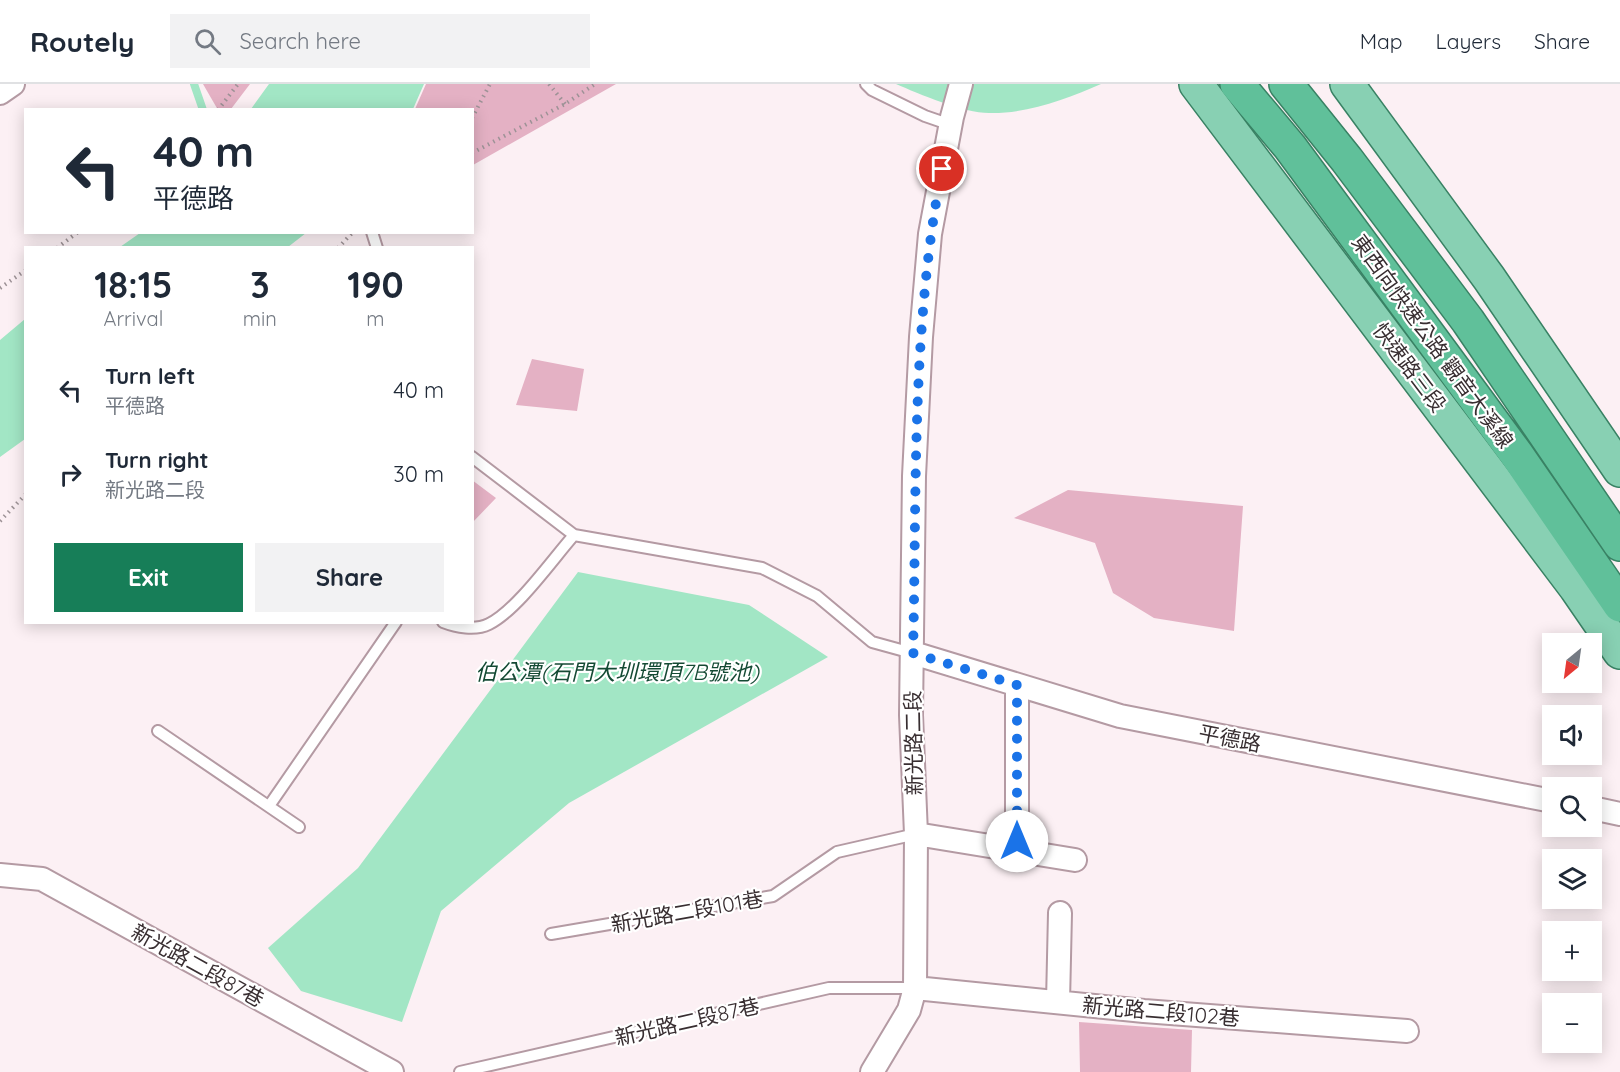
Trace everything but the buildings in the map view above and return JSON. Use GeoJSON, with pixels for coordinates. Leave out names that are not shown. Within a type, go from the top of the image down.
{"type":"FeatureCollection","features":[{"type":"Feature","properties":{"kind":"highway","name":"東西向快速公路 觀音大溪線"},"geometry":{"type":"LineString","coordinates":[[1237,84],[1290,147],[1517,455],[1620,605]]}},
{"type":"Feature","properties":{"kind":"highway","name":"東西向快速公路 觀音大溪線"},"geometry":{"type":"LineString","coordinates":[[1286,84],[1347,160],[1468,321],[1620,544]]}},
{"type":"Feature","properties":{"kind":"main road","name":"快速路三段"},"geometry":{"type":"LineString","coordinates":[[1196,84],[1576,588],[1620,652]]}},
{"type":"Feature","properties":{"kind":"main road"},"geometry":{"type":"LineString","coordinates":[[1347,84],[1489,278],[1620,470]]}},
{"type":"Feature","properties":{"kind":"street"},"geometry":{"type":"LineString","coordinates":[[0,93],[13,84]]}},
{"type":"Feature","properties":{"kind":"street","name":"新光路二段"},"geometry":{"type":"LineString","coordinates":[[872,1072],[909,1010],[915,988],[915,834],[911,715],[914,476],[921,337],[930,234],[952,121],[962,84]]}},
{"type":"Feature","properties":{"kind":"street","name":"平德路"},"geometry":{"type":"LineString","coordinates":[[913,653],[1120,716],[1542,799]]}},
{"type":"Feature","properties":{"kind":"street"},"geometry":{"type":"LineString","coordinates":[[1017,685],[1017,841]]}},
{"type":"Feature","properties":{"kind":"street"},"geometry":{"type":"LineString","coordinates":[[1602,810],[1620,814]]}},
{"type":"Feature","properties":{"kind":"street"},"geometry":{"type":"LineString","coordinates":[[915,834],[1075,860]]}},
{"type":"Feature","properties":{"kind":"street","name":"新光路二段87巷"},"geometry":{"type":"LineString","coordinates":[[0,875],[42,879],[392,1072]]}},
{"type":"Feature","properties":{"kind":"street"},"geometry":{"type":"LineString","coordinates":[[1058,1002],[1060,913]]}},
{"type":"Feature","properties":{"kind":"street","name":"新光路二段102巷"},"geometry":{"type":"LineString","coordinates":[[915,988],[1407,1031]]}},
{"type":"Feature","properties":{"kind":"lane"},"geometry":{"type":"LineString","coordinates":[[866,84],[872,90],[925,116],[952,121]]}},
{"type":"Feature","properties":{"kind":"lane"},"geometry":{"type":"LineString","coordinates":[[474,459],[574,536],[762,568],[817,596],[872,642],[913,653]]}},
{"type":"Feature","properties":{"kind":"lane"},"geometry":{"type":"LineString","coordinates":[[448,624],[459,628],[488,625],[516,602],[574,536]]}},
{"type":"Feature","properties":{"kind":"lane"},"geometry":{"type":"LineString","coordinates":[[269,806],[395,624]]}},
{"type":"Feature","properties":{"kind":"lane"},"geometry":{"type":"LineString","coordinates":[[158,731],[299,827]]}},
{"type":"Feature","properties":{"kind":"lane","name":"新光路二段101巷"},"geometry":{"type":"LineString","coordinates":[[551,934],[773,896],[837,852],[915,834]]}},
{"type":"Feature","properties":{"kind":"lane","name":"新光路二段87巷"},"geometry":{"type":"LineString","coordinates":[[460,1072],[829,988],[915,988]]}},
{"type":"Feature","properties":{"kind":"path"},"geometry":{"type":"LineString","coordinates":[[220,108],[238,84]]}},
{"type":"Feature","properties":{"kind":"path"},"geometry":{"type":"LineString","coordinates":[[474,114],[490,84]]}},
{"type":"Feature","properties":{"kind":"path"},"geometry":{"type":"LineString","coordinates":[[549,84],[565,104]]}},
{"type":"Feature","properties":{"kind":"path"},"geometry":{"type":"LineString","coordinates":[[474,152],[565,104],[595,84]]}},
{"type":"Feature","properties":{"kind":"path"},"geometry":{"type":"LineString","coordinates":[[60,246],[75,234]]}},
{"type":"Feature","properties":{"kind":"path"},"geometry":{"type":"LineString","coordinates":[[340,246],[351,234]]}},
{"type":"Feature","properties":{"kind":"path"},"geometry":{"type":"LineString","coordinates":[[0,288],[24,271]]}},
{"type":"Feature","properties":{"kind":"path"},"geometry":{"type":"LineString","coordinates":[[0,521],[24,496]]}},
{"type":"Feature","properties":{"kind":"shaded area"},"geometry":{"type":"Polygon","coordinates":[[[203,84],[250,84],[232,108],[217,108],[203,84]]]}},
{"type":"Feature","properties":{"kind":"shaded area"},"geometry":{"type":"Polygon","coordinates":[[[426,84],[616,84],[474,164],[474,108],[415,108],[426,84]]]}},
{"type":"Feature","properties":{"kind":"shaded area"},"geometry":{"type":"Polygon","coordinates":[[[532,359],[584,369],[577,411],[516,405],[532,359]]]}},
{"type":"Feature","properties":{"kind":"shaded area"},"geometry":{"type":"Polygon","coordinates":[[[474,482],[496,498],[474,521],[474,482]]]}},
{"type":"Feature","properties":{"kind":"shaded area"},"geometry":{"type":"Polygon","coordinates":[[[1068,490],[1243,506],[1234,631],[1154,618],[1113,593],[1095,543],[1014,518],[1068,490]]]}},
{"type":"Feature","properties":{"kind":"shaded area"},"geometry":{"type":"Polygon","coordinates":[[[1079,1022],[1192,1030],[1191,1072],[1080,1072],[1079,1022]]]}},
{"type":"Feature","properties":{"kind":"water"},"geometry":{"type":"Polygon","coordinates":[[[269,84],[424,84],[413,108],[252,108],[269,84]]]}},
{"type":"Feature","properties":{"kind":"water"},"geometry":{"type":"Polygon","coordinates":[[[896,84],[1101,84],[1061,100],[1032,108],[989,113],[929,98],[896,84]]]}},
{"type":"Feature","properties":{"kind":"water"},"geometry":{"type":"Polygon","coordinates":[[[139,234],[305,234],[289,246],[121,246],[139,234]]]}},
{"type":"Feature","properties":{"kind":"water"},"geometry":{"type":"Polygon","coordinates":[[[24,320],[24,440],[0,457],[0,340],[24,320]]]}},
{"type":"Feature","properties":{"kind":"water","name":"伯公潭(石門大圳環頂7B號池)"},"geometry":{"type":"Polygon","coordinates":[[[578,572],[749,605],[828,657],[569,803],[441,911],[402,1022],[301,991],[268,948],[358,868],[578,572]]]}},
{"type":"Feature","properties":{"kind":"waterway"},"geometry":{"type":"LineString","coordinates":[[194,84],[202,108]]}},
{"type":"Feature","properties":{"kind":"route"},"geometry":{"type":"LineString","coordinates":[[942,169],[930,234],[921,337],[914,476],[913,653],[1017,685],[1017,841]]}}]}
